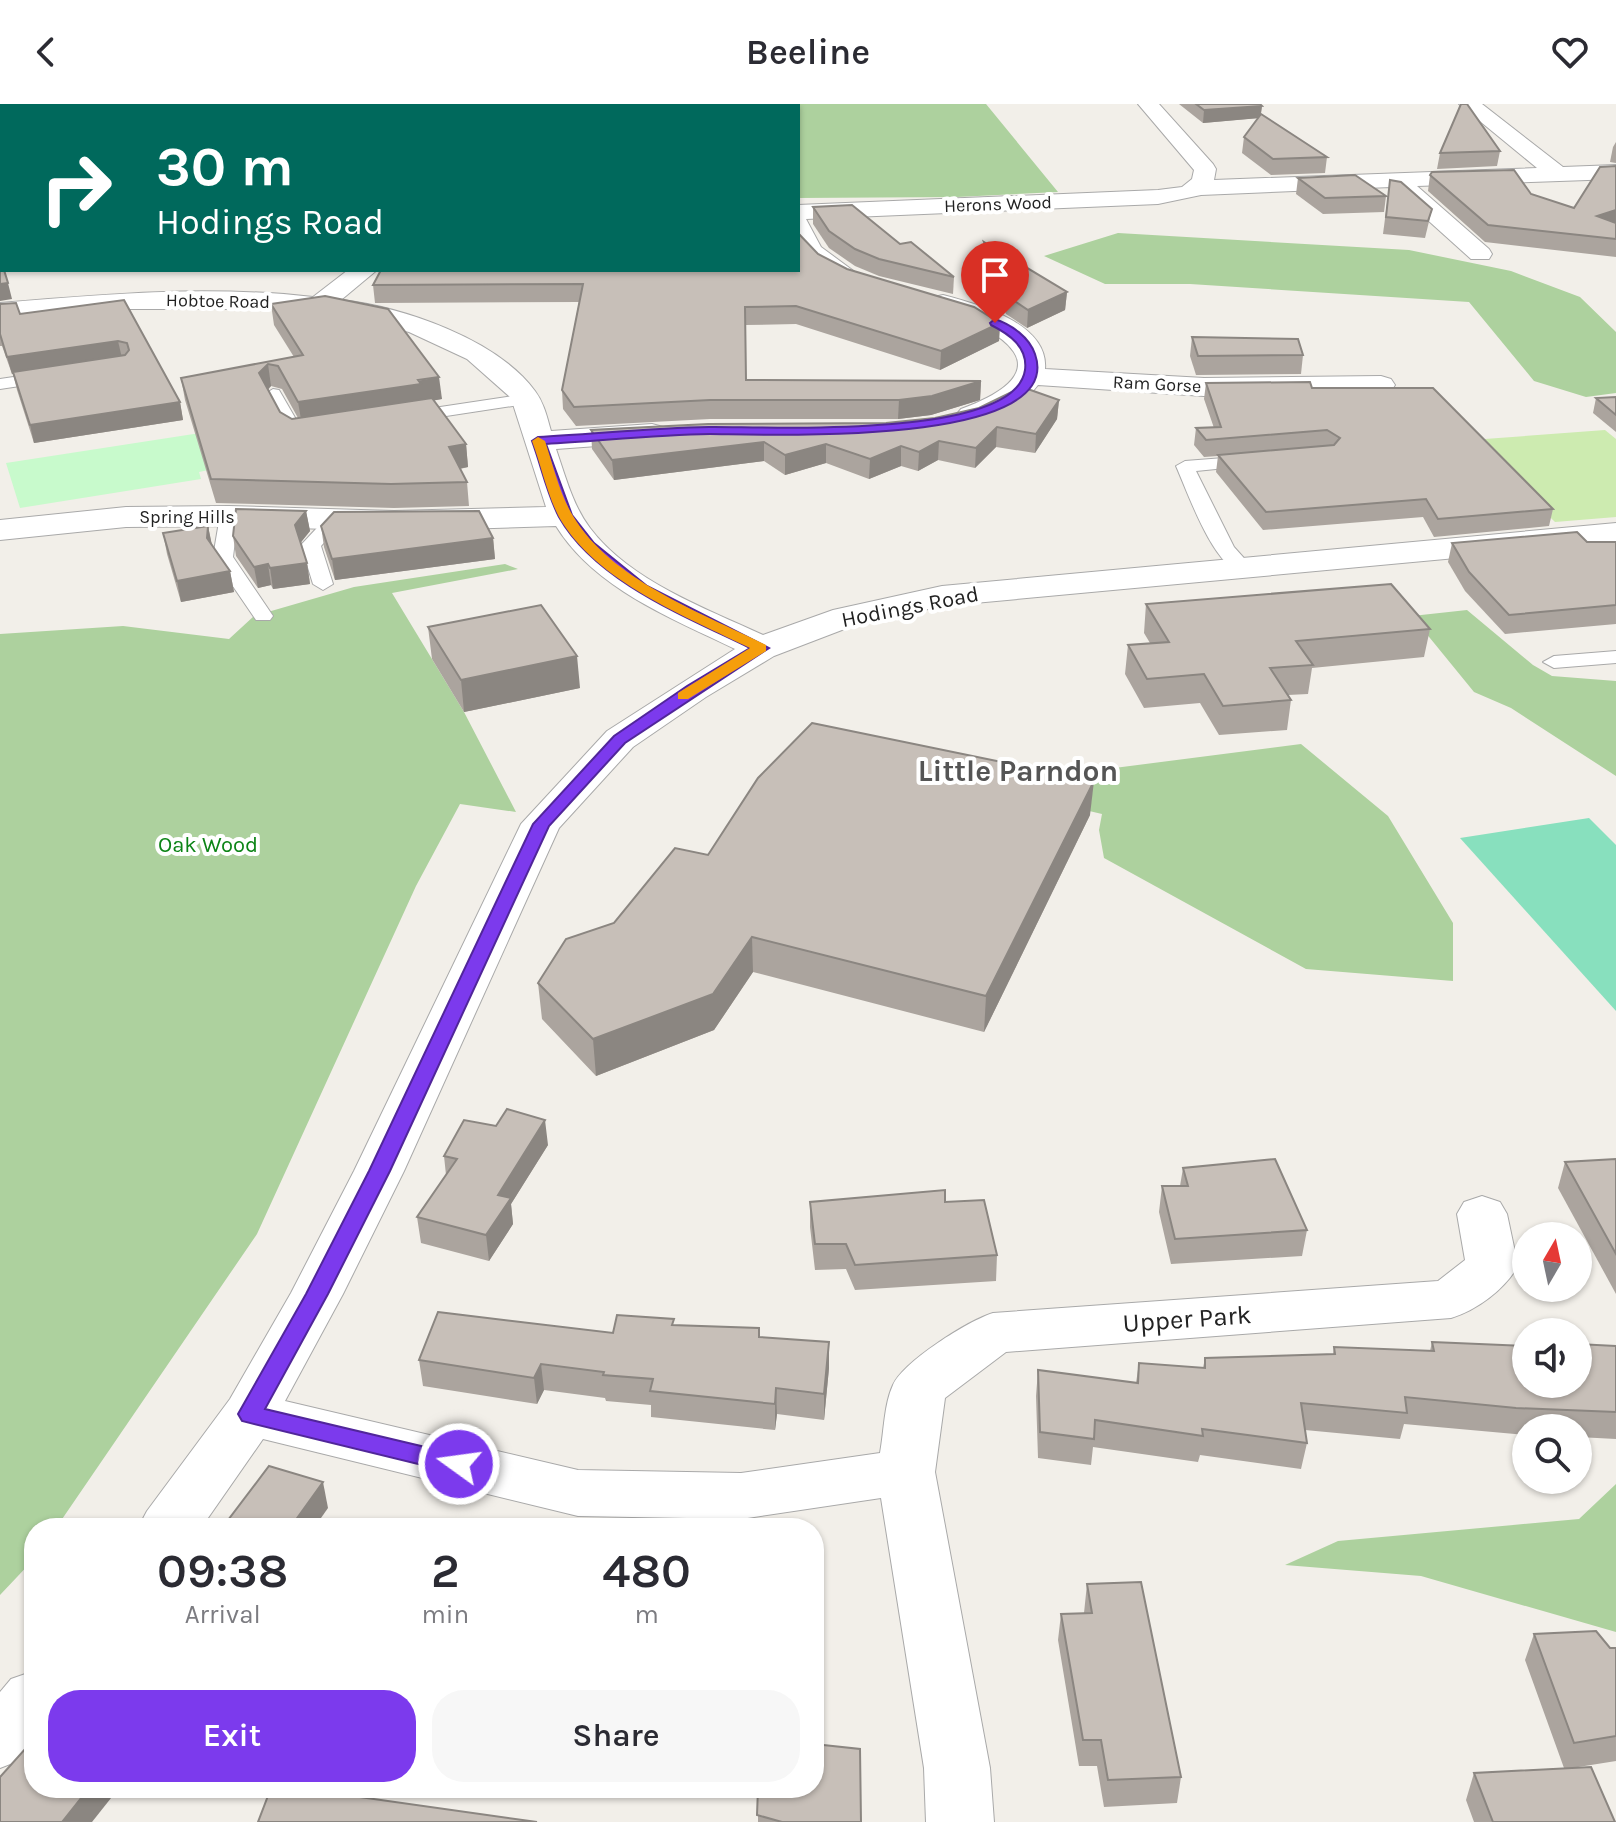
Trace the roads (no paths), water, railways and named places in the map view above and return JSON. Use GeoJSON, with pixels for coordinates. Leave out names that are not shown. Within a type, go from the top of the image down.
{"type":"FeatureCollection","features":[{"type":"Feature","properties":{"kind":"street"},"geometry":{"type":"LineString","coordinates":[[1148,104],[1205,169],[1205,178],[1196,188]]}},
{"type":"Feature","properties":{"kind":"street"},"geometry":{"type":"LineString","coordinates":[[1469,104],[1558,174]]}},
{"type":"Feature","properties":{"kind":"street","name":"Herons Wood"},"geometry":{"type":"LineString","coordinates":[[800,212],[1149,198],[1173,196],[1196,188],[1616,172]]}},
{"type":"Feature","properties":{"kind":"street"},"geometry":{"type":"LineString","coordinates":[[1397,181],[1480,254]]}},
{"type":"Feature","properties":{"kind":"street"},"geometry":{"type":"LineString","coordinates":[[800,228],[810,251],[849,277],[874,284]]}},
{"type":"Feature","properties":{"kind":"street"},"geometry":{"type":"LineString","coordinates":[[318,306],[361,272]]}},
{"type":"Feature","properties":{"kind":"street"},"geometry":{"type":"LineString","coordinates":[[912,295],[975,313],[1014,333],[1027,349],[1032,363],[1030,376],[1022,389],[1005,401],[946,422]]}},
{"type":"Feature","properties":{"kind":"street","name":"Hobtoe Road"},"geometry":{"type":"LineString","coordinates":[[0,311],[59,297],[318,306],[377,315],[448,337],[488,361],[526,399],[566,516],[589,545],[642,589],[761,648]]}},
{"type":"Feature","properties":{"kind":"street","name":"Ram Gorse"},"geometry":{"type":"LineString","coordinates":[[1030,376],[1204,387],[1381,385]]}},
{"type":"Feature","properties":{"kind":"street"},"geometry":{"type":"LineString","coordinates":[[538,441],[682,432]]}},
{"type":"Feature","properties":{"kind":"street","name":"Spring Hills"},"geometry":{"type":"LineString","coordinates":[[0,530],[126,517],[229,516],[394,521],[566,516]]}},
{"type":"Feature","properties":{"kind":"street","name":"Hodings Road"},"geometry":{"type":"LineString","coordinates":[[175,1518],[250,1414],[317,1294],[379,1171],[541,824],[620,739],[693,689],[761,648],[845,617],[942,596],[1616,533]]}},
{"type":"Feature","properties":{"kind":"street","name":"Upper Park"},"geometry":{"type":"LineString","coordinates":[[960,1822],[957,1768],[906,1472],[919,1388],[993,1333],[1451,1299],[1492,1266],[1482,1214]]}},
{"type":"Feature","properties":{"kind":"street"},"geometry":{"type":"LineString","coordinates":[[250,1414],[578,1493],[741,1496],[906,1472]]}},
{"type":"Feature","properties":{"kind":"street"},"geometry":{"type":"LineString","coordinates":[[0,1739],[24,1711]]}},
{"type":"Feature","properties":{"kind":"lane"},"geometry":{"type":"LineString","coordinates":[[0,384],[61,375]]}},
{"type":"Feature","properties":{"kind":"lane"},"geometry":{"type":"LineString","coordinates":[[273,394],[295,434],[325,429]]}},
{"type":"Feature","properties":{"kind":"lane"},"geometry":{"type":"LineString","coordinates":[[387,420],[526,399]]}},
{"type":"Feature","properties":{"kind":"lane"},"geometry":{"type":"LineString","coordinates":[[1242,567],[1225,550],[1185,466],[1263,460]]}},
{"type":"Feature","properties":{"kind":"lane"},"geometry":{"type":"LineString","coordinates":[[229,516],[223,557],[263,616]]}},
{"type":"Feature","properties":{"kind":"lane"},"geometry":{"type":"LineString","coordinates":[[323,584],[311,545],[336,519]]}},
{"type":"Feature","properties":{"kind":"lane"},"geometry":{"type":"LineString","coordinates":[[1554,662],[1616,657]]}},
{"type":"Feature","properties":{"kind":"district","name":"Little Parndon"},"geometry":{"type":"Point","coordinates":[1018,771]}},
{"type":"Feature","properties":{"kind":"park label","name":"Oak Wood"},"geometry":{"type":"Point","coordinates":[208,845]}}]}
